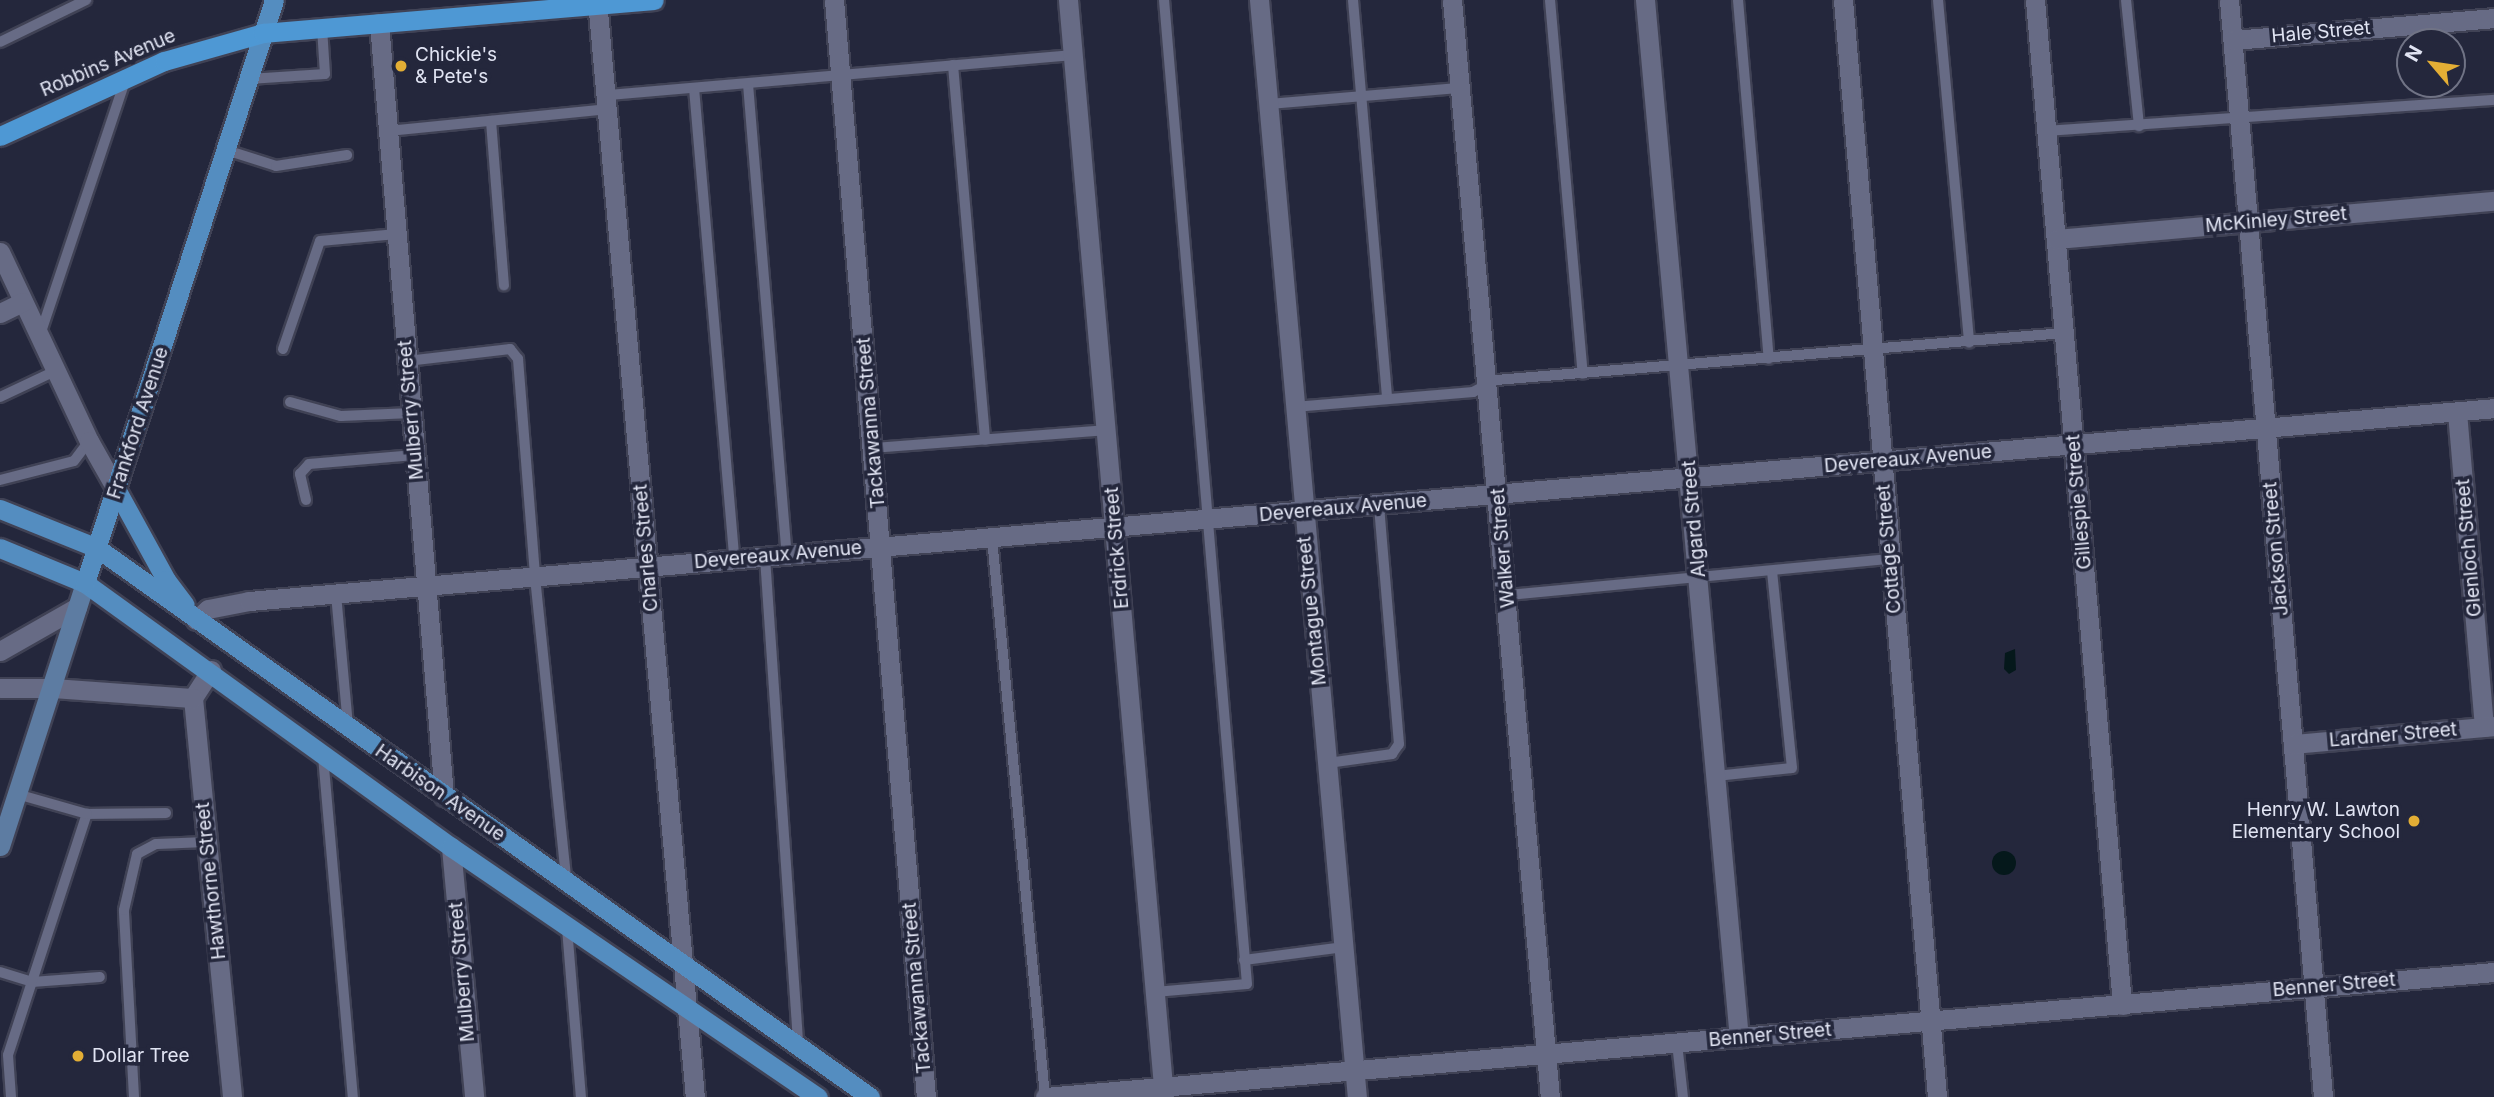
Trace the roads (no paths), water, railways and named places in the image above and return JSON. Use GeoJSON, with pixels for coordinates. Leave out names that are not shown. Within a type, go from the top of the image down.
{"type":"FeatureCollection","features":[{"type":"Feature","properties":{"kind":"highway","name":"Robbins Avenue"},"geometry":{"type":"LineString","coordinates":[[0,136],[127,76],[185,54],[263,33],[597,2],[654,0]]}},
{"type":"Feature","properties":{"kind":"main road","name":"Frankford Avenue"},"geometry":{"type":"LineString","coordinates":[[1,843],[274,0]]}},
{"type":"Feature","properties":{"kind":"main road"},"geometry":{"type":"LineString","coordinates":[[116,489],[166,580],[196,620]]}},
{"type":"Feature","properties":{"kind":"main road","name":"Harbison Avenue"},"geometry":{"type":"LineString","coordinates":[[0,509],[97,548],[870,1097]]}},
{"type":"Feature","properties":{"kind":"main road","name":"Harbison Avenue"},"geometry":{"type":"LineString","coordinates":[[0,548],[85,583],[211,670],[451,847],[684,1003],[818,1097]]}},
{"type":"Feature","properties":{"kind":"street","name":"Tackawanna Street"},"geometry":{"type":"LineString","coordinates":[[834,0],[882,547],[926,1097]]}},
{"type":"Feature","properties":{"kind":"street","name":"Erdrick Street"},"geometry":{"type":"LineString","coordinates":[[1068,0],[1163,1092]]}},
{"type":"Feature","properties":{"kind":"street","name":"Montague Street"},"geometry":{"type":"LineString","coordinates":[[1259,0],[1302,512],[1328,762],[1357,1097]]}},
{"type":"Feature","properties":{"kind":"street","name":"Walker Street"},"geometry":{"type":"LineString","coordinates":[[1451,0],[1485,386],[1499,494],[1550,1097]]}},
{"type":"Feature","properties":{"kind":"street","name":"Algard Street"},"geometry":{"type":"LineString","coordinates":[[1645,0],[1681,366],[1739,1038]]}},
{"type":"Feature","properties":{"kind":"street","name":"Cottage Street"},"geometry":{"type":"LineString","coordinates":[[1843,0],[1937,1097]]}},
{"type":"Feature","properties":{"kind":"street","name":"Gillespie Street"},"geometry":{"type":"LineString","coordinates":[[2035,0],[2122,1005]]}},
{"type":"Feature","properties":{"kind":"street","name":"Jackson Street"},"geometry":{"type":"LineString","coordinates":[[2229,0],[2323,1097]]}},
{"type":"Feature","properties":{"kind":"street","name":"Charles Street"},"geometry":{"type":"LineString","coordinates":[[597,2],[608,102],[683,965],[684,1003],[695,1097]]}},
{"type":"Feature","properties":{"kind":"street","name":"Hale Street"},"geometry":{"type":"LineString","coordinates":[[2233,40],[2494,18]]}},
{"type":"Feature","properties":{"kind":"street","name":"Mulberry Street"},"geometry":{"type":"LineString","coordinates":[[379,23],[444,796]]}},
{"type":"Feature","properties":{"kind":"street","name":"McKinley Street"},"geometry":{"type":"LineString","coordinates":[[2057,239],[2494,201]]}},
{"type":"Feature","properties":{"kind":"street"},"geometry":{"type":"LineString","coordinates":[[0,252],[89,442],[116,489]]}},
{"type":"Feature","properties":{"kind":"street"},"geometry":{"type":"LineString","coordinates":[[0,313],[23,302]]}},
{"type":"Feature","properties":{"kind":"street","name":"Devereaux Avenue"},"geometry":{"type":"LineString","coordinates":[[196,620],[208,609],[336,594],[2494,408]]}},
{"type":"Feature","properties":{"kind":"street","name":"Glenloch Street"},"geometry":{"type":"LineString","coordinates":[[2457,412],[2489,726]]}},
{"type":"Feature","properties":{"kind":"street"},"geometry":{"type":"LineString","coordinates":[[2,644],[77,607]]}},
{"type":"Feature","properties":{"kind":"street"},"geometry":{"type":"LineString","coordinates":[[0,688],[52,688],[193,698],[211,670]]}},
{"type":"Feature","properties":{"kind":"street","name":"Hawthorne Street"},"geometry":{"type":"LineString","coordinates":[[193,698],[232,1097]]}},
{"type":"Feature","properties":{"kind":"street","name":"Lardner Street"},"geometry":{"type":"LineString","coordinates":[[2293,744],[2489,726]]}},
{"type":"Feature","properties":{"kind":"street","name":"Mulberry Street"},"geometry":{"type":"LineString","coordinates":[[451,847],[474,1097]]}},
{"type":"Feature","properties":{"kind":"street","name":"Benner Street"},"geometry":{"type":"LineString","coordinates":[[1045,1097],[1163,1092],[1354,1071],[2494,972]]}},
{"type":"Feature","properties":{"kind":"lane"},"geometry":{"type":"LineString","coordinates":[[0,42],[86,0]]}},
{"type":"Feature","properties":{"kind":"lane"},"geometry":{"type":"LineString","coordinates":[[1155,992],[1247,984],[1205,520],[1164,0]]}},
{"type":"Feature","properties":{"kind":"lane"},"geometry":{"type":"LineString","coordinates":[[1353,0],[1387,399]]}},
{"type":"Feature","properties":{"kind":"lane"},"geometry":{"type":"LineString","coordinates":[[1550,0],[1583,374]]}},
{"type":"Feature","properties":{"kind":"lane"},"geometry":{"type":"LineString","coordinates":[[1738,0],[1769,359]]}},
{"type":"Feature","properties":{"kind":"lane"},"geometry":{"type":"LineString","coordinates":[[1938,0],[1969,343]]}},
{"type":"Feature","properties":{"kind":"lane"},"geometry":{"type":"LineString","coordinates":[[2126,0],[2139,126]]}},
{"type":"Feature","properties":{"kind":"lane"},"geometry":{"type":"LineString","coordinates":[[249,79],[325,74],[322,28]]}},
{"type":"Feature","properties":{"kind":"lane"},"geometry":{"type":"LineString","coordinates":[[388,131],[491,121],[694,88],[1074,55]]}},
{"type":"Feature","properties":{"kind":"lane"},"geometry":{"type":"LineString","coordinates":[[953,65],[985,440]]}},
{"type":"Feature","properties":{"kind":"lane"},"geometry":{"type":"LineString","coordinates":[[39,336],[127,76]]}},
{"type":"Feature","properties":{"kind":"lane"},"geometry":{"type":"LineString","coordinates":[[748,83],[788,555]]}},
{"type":"Feature","properties":{"kind":"lane"},"geometry":{"type":"LineString","coordinates":[[694,88],[734,559]]}},
{"type":"Feature","properties":{"kind":"lane"},"geometry":{"type":"LineString","coordinates":[[1268,104],[1459,88]]}},
{"type":"Feature","properties":{"kind":"lane"},"geometry":{"type":"LineString","coordinates":[[2047,131],[2240,121],[2494,100]]}},
{"type":"Feature","properties":{"kind":"lane"},"geometry":{"type":"LineString","coordinates":[[491,121],[505,285]]}},
{"type":"Feature","properties":{"kind":"lane"},"geometry":{"type":"LineString","coordinates":[[226,150],[276,166],[347,155]]}},
{"type":"Feature","properties":{"kind":"lane"},"geometry":{"type":"LineString","coordinates":[[283,349],[320,242],[397,234]]}},
{"type":"Feature","properties":{"kind":"lane"},"geometry":{"type":"LineString","coordinates":[[1293,408],[1473,392],[1496,380],[1873,351],[2065,333]]}},
{"type":"Feature","properties":{"kind":"lane"},"geometry":{"type":"LineString","coordinates":[[407,361],[516,351],[535,577],[567,883]]}},
{"type":"Feature","properties":{"kind":"lane"},"geometry":{"type":"LineString","coordinates":[[0,397],[55,371]]}},
{"type":"Feature","properties":{"kind":"lane"},"geometry":{"type":"LineString","coordinates":[[290,401],[341,416],[412,413]]}},
{"type":"Feature","properties":{"kind":"lane"},"geometry":{"type":"LineString","coordinates":[[873,448],[1107,430]]}},
{"type":"Feature","properties":{"kind":"lane"},"geometry":{"type":"LineString","coordinates":[[0,480],[74,461],[89,442]]}},
{"type":"Feature","properties":{"kind":"lane"},"geometry":{"type":"LineString","coordinates":[[306,500],[300,474],[309,464],[415,455]]}},
{"type":"Feature","properties":{"kind":"lane"},"geometry":{"type":"LineString","coordinates":[[1328,762],[1392,754],[1399,744],[1379,505]]}},
{"type":"Feature","properties":{"kind":"lane"},"geometry":{"type":"LineString","coordinates":[[992,538],[1045,1097]]}},
{"type":"Feature","properties":{"kind":"lane"},"geometry":{"type":"LineString","coordinates":[[765,557],[799,1047]]}},
{"type":"Feature","properties":{"kind":"lane"},"geometry":{"type":"LineString","coordinates":[[1508,595],[1890,559]]}},
{"type":"Feature","properties":{"kind":"lane"},"geometry":{"type":"LineString","coordinates":[[1716,776],[1793,768],[1772,572]]}},
{"type":"Feature","properties":{"kind":"lane"},"geometry":{"type":"LineString","coordinates":[[336,594],[348,727]]}},
{"type":"Feature","properties":{"kind":"lane"},"geometry":{"type":"LineString","coordinates":[[323,752],[353,1097]]}},
{"type":"Feature","properties":{"kind":"lane"},"geometry":{"type":"LineString","coordinates":[[17,794],[87,814],[166,813]]}},
{"type":"Feature","properties":{"kind":"lane"},"geometry":{"type":"LineString","coordinates":[[12,1097],[8,1055],[87,814]]}},
{"type":"Feature","properties":{"kind":"lane"},"geometry":{"type":"LineString","coordinates":[[134,1097],[124,909],[137,855],[156,844],[207,842]]}},
{"type":"Feature","properties":{"kind":"lane"},"geometry":{"type":"LineString","coordinates":[[567,924],[581,1097]]}},
{"type":"Feature","properties":{"kind":"lane"},"geometry":{"type":"LineString","coordinates":[[1244,960],[1344,947]]}},
{"type":"Feature","properties":{"kind":"lane"},"geometry":{"type":"LineString","coordinates":[[0,972],[32,982],[100,977]]}},
{"type":"Feature","properties":{"kind":"lane"},"geometry":{"type":"LineString","coordinates":[[1677,1043],[1683,1097]]}},
{"type":"Feature","properties":{"kind":"place","name":"Chickie's & Pete's"},"geometry":{"type":"Point","coordinates":[401,66]}},
{"type":"Feature","properties":{"kind":"place","name":"Henry W. Lawton Elementary School"},"geometry":{"type":"Point","coordinates":[2414,821]}},
{"type":"Feature","properties":{"kind":"place","name":"Dollar Tree"},"geometry":{"type":"Point","coordinates":[78,1056]}}]}
